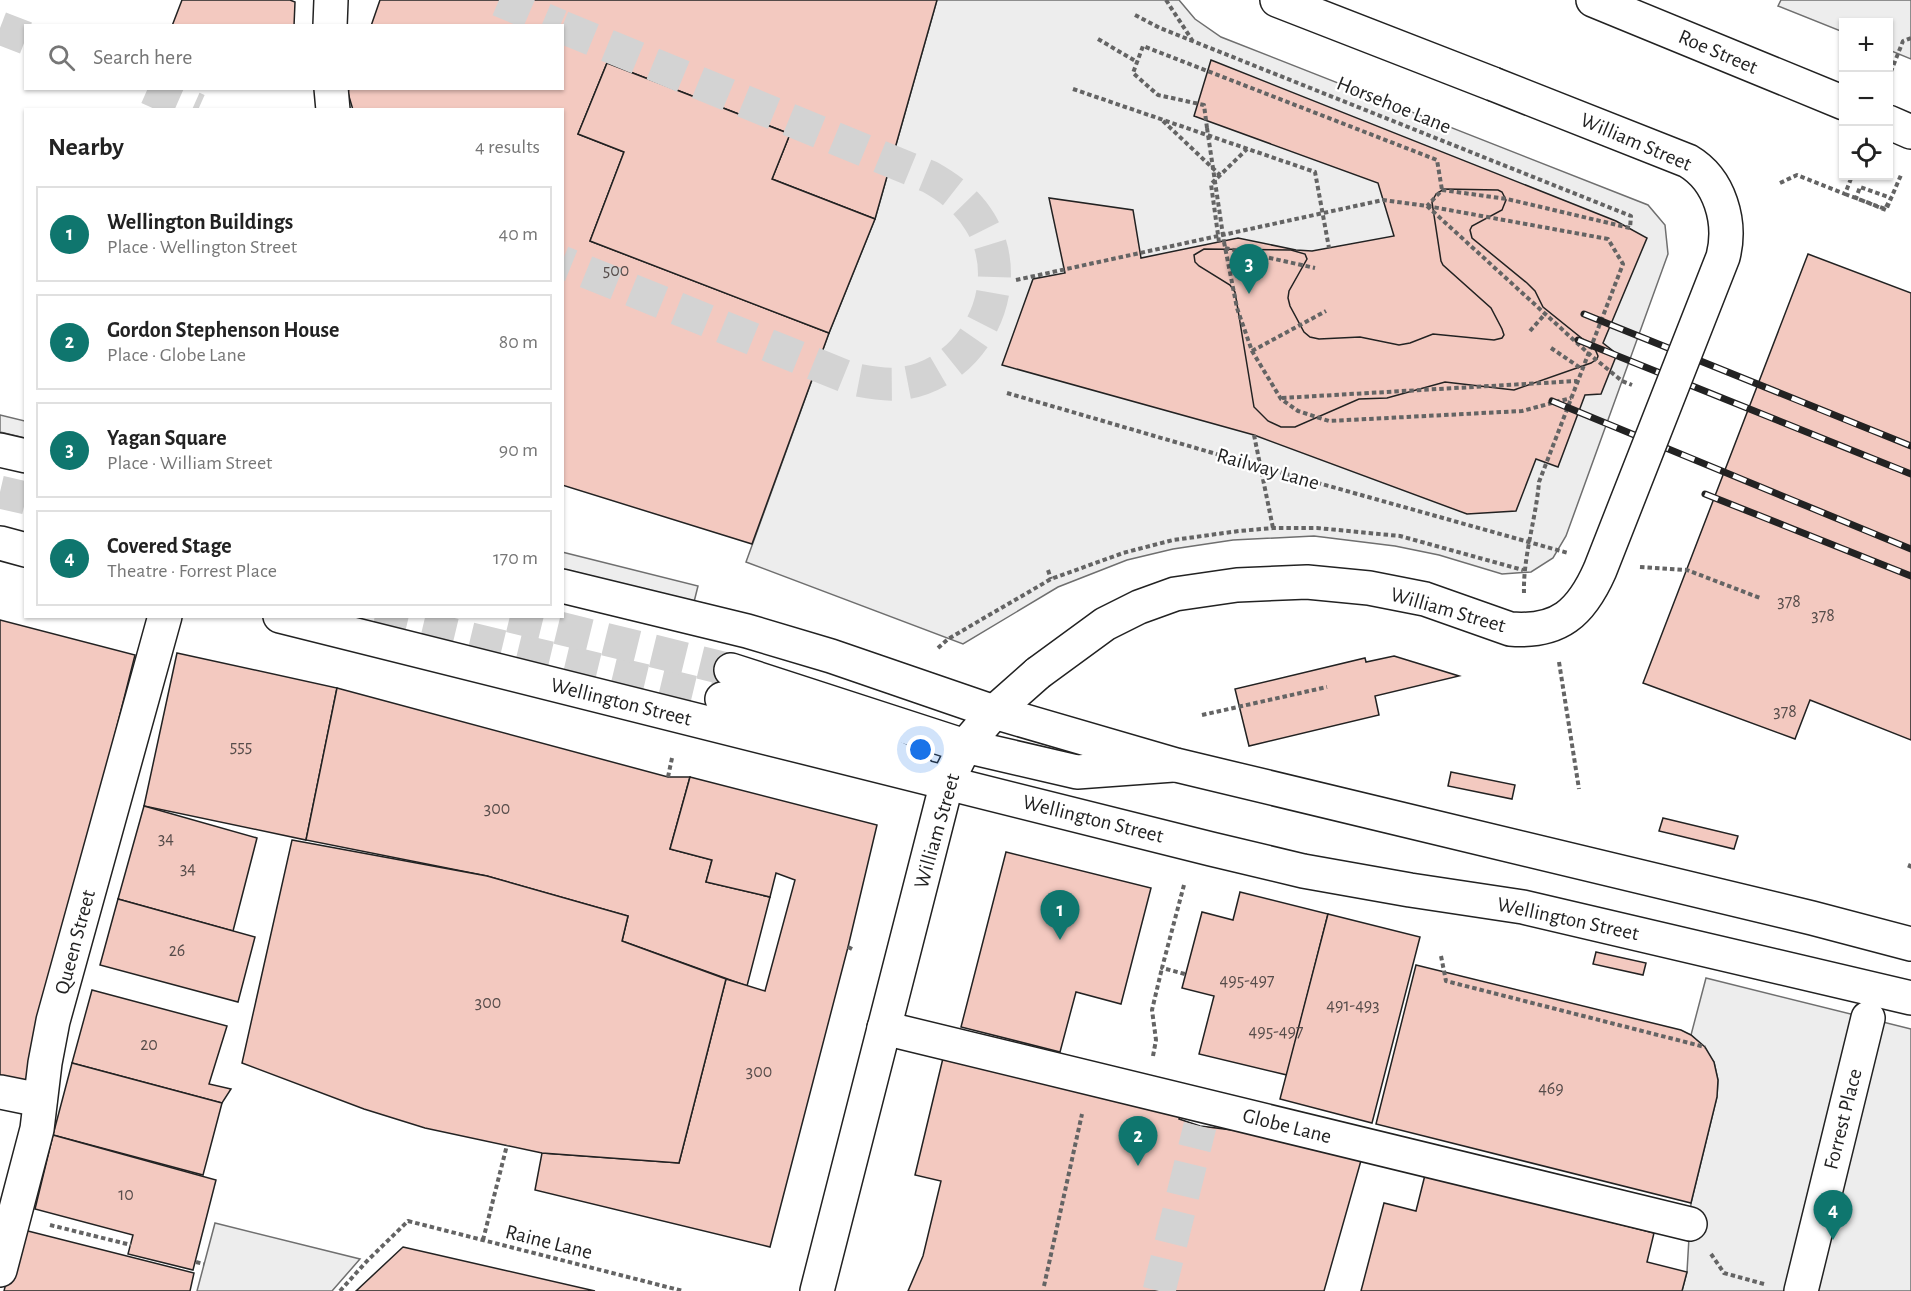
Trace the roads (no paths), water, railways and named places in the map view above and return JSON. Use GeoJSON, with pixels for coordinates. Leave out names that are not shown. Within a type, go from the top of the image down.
{"type":"FeatureCollection","features":[{"type":"Feature","properties":{"kind":"main road"},"geometry":{"type":"LineString","coordinates":[[330,24],[331,0]]}},
{"type":"Feature","properties":{"kind":"main road","name":"William Street"},"geometry":{"type":"LineString","coordinates":[[817,1291],[947,782],[965,746],[994,712],[1038,673],[1105,624],[1139,607],[1175,594],[1237,585],[1307,582],[1370,588],[1425,599],[1510,629],[1538,629],[1565,618],[1585,601],[1600,570],[1723,257],[1726,238],[1723,210],[1711,182],[1697,166],[1277,0]]}},
{"type":"Feature","properties":{"kind":"main road","name":"Roe Street"},"geometry":{"type":"LineString","coordinates":[[1593,0],[1839,101]]}},
{"type":"Feature","properties":{"kind":"main road"},"geometry":{"type":"LineString","coordinates":[[331,90],[333,108]]}},
{"type":"Feature","properties":{"kind":"main road"},"geometry":{"type":"LineString","coordinates":[[1893,124],[1911,132]]}},
{"type":"Feature","properties":{"kind":"main road"},"geometry":{"type":"LineString","coordinates":[[0,450],[24,456]]}},
{"type":"Feature","properties":{"kind":"main road"},"geometry":{"type":"LineString","coordinates":[[0,543],[24,549]]}},
{"type":"Feature","properties":{"kind":"main road"},"geometry":{"type":"LineString","coordinates":[[564,586],[747,631],[994,712],[1176,765],[1812,918],[1911,944]]}},
{"type":"Feature","properties":{"kind":"main road","name":"Queen Street"},"geometry":{"type":"LineString","coordinates":[[0,1270],[7,1230],[37,1129],[53,1022],[164,618]]}},
{"type":"Feature","properties":{"kind":"main road","name":"Wellington Street"},"geometry":{"type":"LineString","coordinates":[[288,618],[1303,871],[1524,907],[1911,998]]}},
{"type":"Feature","properties":{"kind":"main road"},"geometry":{"type":"LineString","coordinates":[[947,782],[811,718],[726,684],[965,746],[1077,772],[1176,765]]}},
{"type":"Feature","properties":{"kind":"main road","name":"Forrest Place"},"geometry":{"type":"LineString","coordinates":[[1801,1291],[1868,1018]]}},
{"type":"Feature","properties":{"kind":"main road","name":"Globe Lane"},"geometry":{"type":"LineString","coordinates":[[884,1028],[1203,1116],[1690,1224]]}},
{"type":"Feature","properties":{"kind":"main road"},"geometry":{"type":"LineString","coordinates":[[0,1092],[40,1100]]}},
{"type":"Feature","properties":{"kind":"tunnel"},"geometry":{"type":"LineString","coordinates":[[499,0],[555,24]]}},
{"type":"Feature","properties":{"kind":"tunnel"},"geometry":{"type":"LineString","coordinates":[[0,28],[24,37]]}},
{"type":"Feature","properties":{"kind":"tunnel"},"geometry":{"type":"LineString","coordinates":[[564,28],[930,177],[958,196],[980,222],[991,247],[994,274],[991,300],[982,325],[967,347],[947,365],[924,378],[886,384],[852,379],[564,263]]}},
{"type":"Feature","properties":{"kind":"tunnel"},"geometry":{"type":"LineString","coordinates":[[153,90],[193,108]]}},
{"type":"Feature","properties":{"kind":"tunnel"},"geometry":{"type":"LineString","coordinates":[[0,492],[24,498]]}},
{"type":"Feature","properties":{"kind":"tunnel"},"geometry":{"type":"LineString","coordinates":[[383,618],[722,699]]}},
{"type":"Feature","properties":{"kind":"tunnel"},"geometry":{"type":"LineString","coordinates":[[518,618],[731,670]]}},
{"type":"Feature","properties":{"kind":"tunnel"},"geometry":{"type":"LineString","coordinates":[[1159,1291],[1200,1126]]}},
{"type":"Feature","properties":{"kind":"railway"},"geometry":{"type":"LineString","coordinates":[[1584,314],[1911,446]]}},
{"type":"Feature","properties":{"kind":"railway"},"geometry":{"type":"LineString","coordinates":[[1578,340],[1911,474]]}},
{"type":"Feature","properties":{"kind":"railway"},"geometry":{"type":"LineString","coordinates":[[1552,401],[1911,549]]}},
{"type":"Feature","properties":{"kind":"railway"},"geometry":{"type":"LineString","coordinates":[[1705,494],[1911,576]]}},
{"type":"Feature","properties":{"kind":"place","name":"Yagan Square"},"geometry":{"type":"Point","coordinates":[1249,294]}},
{"type":"Feature","properties":{"kind":"place","name":"Wellington Buildings"},"geometry":{"type":"Point","coordinates":[1060,940]}},
{"type":"Feature","properties":{"kind":"place","name":"Gordon Stephenson House"},"geometry":{"type":"Point","coordinates":[1138,1166]}},
{"type":"Feature","properties":{"kind":"place","name":"Covered Stage"},"geometry":{"type":"Point","coordinates":[1833,1240]}}]}
